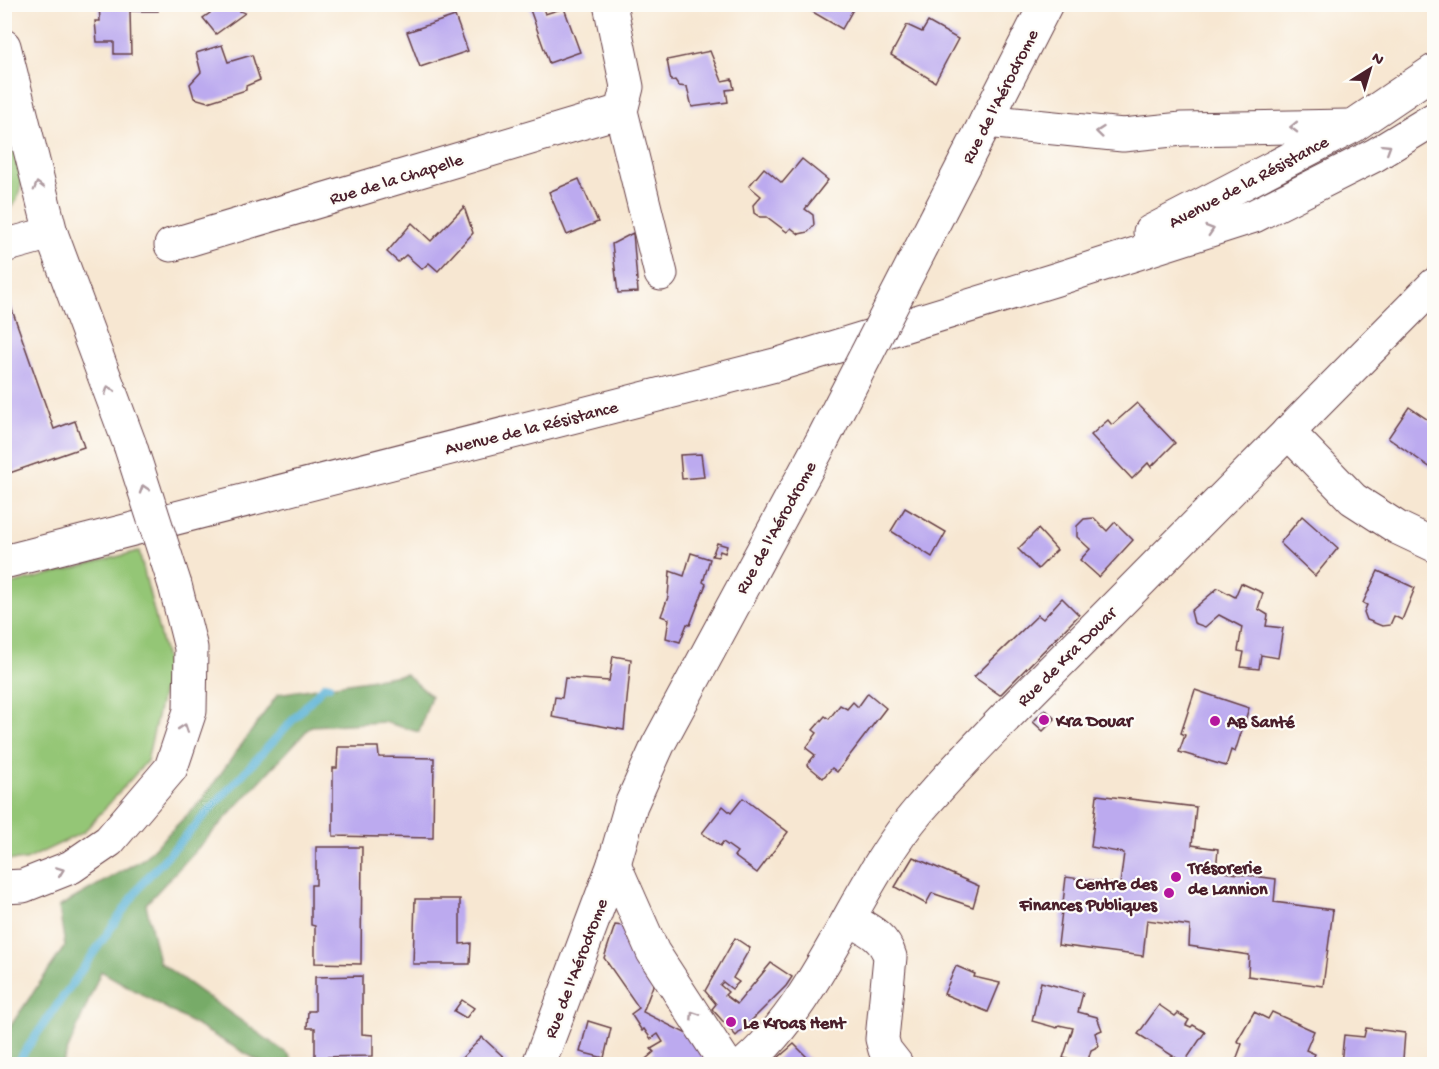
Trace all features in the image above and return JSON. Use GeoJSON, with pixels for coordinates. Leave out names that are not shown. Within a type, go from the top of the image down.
{"type":"FeatureCollection","features":[{"type":"Feature","properties":{"kind":"main road"},"geometry":{"type":"LineString","coordinates":[[610,4],[627,87],[621,111],[661,274]]}},
{"type":"Feature","properties":{"kind":"main road","name":"Rue de l'Aérodrome"},"geometry":{"type":"LineString","coordinates":[[539,1065],[614,864],[631,805],[658,745],[823,439],[1047,4]]}},
{"type":"Feature","properties":{"kind":"main road"},"geometry":{"type":"LineString","coordinates":[[4,46],[51,233],[130,445],[175,585],[191,648],[190,711],[171,768],[109,841],[71,867],[23,886],[4,887]]}},
{"type":"Feature","properties":{"kind":"main road","name":"Avenue de la Résistance"},"geometry":{"type":"LineString","coordinates":[[1054,280],[1240,187],[1353,126],[1434,71]]}},
{"type":"Feature","properties":{"kind":"main road","name":"Rue de la Chapelle"},"geometry":{"type":"LineString","coordinates":[[171,245],[621,111]]}},
{"type":"Feature","properties":{"kind":"main road","name":"Avenue de la Résistance"},"geometry":{"type":"LineString","coordinates":[[4,562],[779,364],[1054,280],[1254,216],[1375,156],[1434,119]]}},
{"type":"Feature","properties":{"kind":"main road"},"geometry":{"type":"LineString","coordinates":[[986,121],[1123,135],[1182,129],[1353,126]]}},
{"type":"Feature","properties":{"kind":"main road"},"geometry":{"type":"LineString","coordinates":[[4,246],[51,233]]}},
{"type":"Feature","properties":{"kind":"main road","name":"Rue de Kra Douar"},"geometry":{"type":"LineString","coordinates":[[745,1065],[759,1052],[795,1005],[849,919],[886,852],[919,810],[1019,704],[1434,285]]}},
{"type":"Feature","properties":{"kind":"main road"},"geometry":{"type":"LineString","coordinates":[[1288,432],[1353,499],[1398,528],[1434,545]]}},
{"type":"Feature","properties":{"kind":"main road"},"geometry":{"type":"LineString","coordinates":[[614,864],[653,952],[726,1065]]}},
{"type":"Feature","properties":{"kind":"main road"},"geometry":{"type":"LineString","coordinates":[[849,919],[878,936],[888,951],[882,1039],[885,1050],[896,1065]]}},
{"type":"Feature","properties":{"kind":"green space"},"geometry":{"type":"Polygon","coordinates":[[[4,110],[22,181],[17,200],[7,213],[4,211],[4,110]]]}},
{"type":"Feature","properties":{"kind":"green space"},"geometry":{"type":"Polygon","coordinates":[[[139,551],[168,668],[147,761],[84,832],[26,860],[5,860],[5,586],[139,551]]]}},
{"type":"Feature","properties":{"kind":"green space"},"geometry":{"type":"Polygon","coordinates":[[[406,674],[431,696],[419,732],[384,722],[311,726],[146,904],[159,962],[289,1055],[294,1064],[264,1064],[101,971],[62,1064],[5,1064],[5,1034],[65,946],[59,907],[143,859],[201,801],[278,694],[406,674]]]}},
{"type":"Feature","properties":{"kind":"building"},"geometry":{"type":"Polygon","coordinates":[[[99,4],[157,4],[158,11],[130,11],[131,54],[114,54],[114,42],[97,42],[95,21],[100,21],[99,4]]]}},
{"type":"Feature","properties":{"kind":"building"},"geometry":{"type":"Polygon","coordinates":[[[223,4],[245,13],[216,34],[203,18],[223,4]]]}},
{"type":"Feature","properties":{"kind":"building"},"geometry":{"type":"Polygon","coordinates":[[[528,4],[542,4],[545,14],[564,8],[580,52],[549,63],[528,4]]]}},
{"type":"Feature","properties":{"kind":"building"},"geometry":{"type":"Polygon","coordinates":[[[799,4],[856,4],[842,29],[799,4]]]}},
{"type":"Feature","properties":{"kind":"building"},"geometry":{"type":"Polygon","coordinates":[[[455,16],[468,51],[420,67],[407,32],[455,16]]]}},
{"type":"Feature","properties":{"kind":"building"},"geometry":{"type":"Polygon","coordinates":[[[928,22],[958,39],[935,82],[891,55],[907,25],[922,32],[928,22]]]}},
{"type":"Feature","properties":{"kind":"building"},"geometry":{"type":"Polygon","coordinates":[[[222,45],[228,62],[252,55],[260,80],[246,86],[246,90],[208,102],[194,98],[190,84],[201,72],[196,53],[222,45]]]}},
{"type":"Feature","properties":{"kind":"building"},"geometry":{"type":"Polygon","coordinates":[[[710,51],[722,81],[732,79],[734,89],[726,90],[728,102],[692,107],[687,87],[679,86],[675,80],[671,81],[667,60],[710,51]]]}},
{"type":"Feature","properties":{"kind":"building"},"geometry":{"type":"Polygon","coordinates":[[[802,159],[828,180],[805,209],[813,215],[814,225],[808,232],[799,234],[791,228],[787,232],[767,217],[760,217],[754,213],[753,205],[761,196],[749,186],[764,168],[782,183],[802,159]]]}},
{"type":"Feature","properties":{"kind":"building"},"geometry":{"type":"Polygon","coordinates":[[[579,179],[598,222],[567,235],[549,192],[579,179]]]}},
{"type":"Feature","properties":{"kind":"building"},"geometry":{"type":"Polygon","coordinates":[[[464,207],[473,233],[438,271],[429,263],[422,269],[406,255],[398,262],[387,252],[412,223],[431,241],[464,207]]]}},
{"type":"Feature","properties":{"kind":"building"},"geometry":{"type":"Polygon","coordinates":[[[633,233],[638,292],[618,293],[612,244],[633,233]]]}},
{"type":"Feature","properties":{"kind":"building"},"geometry":{"type":"Polygon","coordinates":[[[4,287],[54,429],[75,421],[84,447],[4,475],[4,287]]]}},
{"type":"Feature","properties":{"kind":"building"},"geometry":{"type":"Polygon","coordinates":[[[1137,403],[1175,443],[1151,467],[1148,463],[1132,479],[1091,435],[1108,420],[1112,425],[1137,403]]]}},
{"type":"Feature","properties":{"kind":"building"},"geometry":{"type":"Polygon","coordinates":[[[1409,407],[1434,424],[1434,464],[1431,468],[1388,438],[1409,407]]]}},
{"type":"Feature","properties":{"kind":"building"},"geometry":{"type":"Polygon","coordinates":[[[701,454],[704,477],[682,479],[680,455],[701,454]]]}},
{"type":"Feature","properties":{"kind":"building"},"geometry":{"type":"Polygon","coordinates":[[[905,508],[946,532],[932,557],[891,531],[905,508]]]}},
{"type":"Feature","properties":{"kind":"building"},"geometry":{"type":"Polygon","coordinates":[[[1302,516],[1338,548],[1315,576],[1280,543],[1302,516]]]}},
{"type":"Feature","properties":{"kind":"building"},"geometry":{"type":"Polygon","coordinates":[[[1094,518],[1107,531],[1115,522],[1133,540],[1099,577],[1080,560],[1090,549],[1077,537],[1077,526],[1084,519],[1094,518]]]}},
{"type":"Feature","properties":{"kind":"building"},"geometry":{"type":"Polygon","coordinates":[[[1038,529],[1057,550],[1038,569],[1018,549],[1038,529]]]}},
{"type":"Feature","properties":{"kind":"building"},"geometry":{"type":"Polygon","coordinates":[[[717,543],[727,546],[725,553],[720,551],[718,557],[712,556],[717,543]]]}},
{"type":"Feature","properties":{"kind":"building"},"geometry":{"type":"Polygon","coordinates":[[[691,553],[710,559],[703,582],[706,584],[690,625],[687,624],[680,642],[666,638],[669,619],[661,616],[668,597],[670,571],[684,576],[691,553]]]}},
{"type":"Feature","properties":{"kind":"building"},"geometry":{"type":"Polygon","coordinates":[[[1378,571],[1415,588],[1402,620],[1394,616],[1390,625],[1382,626],[1367,620],[1364,612],[1367,605],[1363,603],[1378,571]]]}},
{"type":"Feature","properties":{"kind":"building"},"geometry":{"type":"Polygon","coordinates":[[[1241,583],[1263,593],[1258,609],[1268,615],[1266,626],[1283,628],[1278,658],[1261,655],[1259,669],[1241,667],[1244,652],[1238,651],[1242,627],[1219,615],[1205,627],[1194,623],[1191,611],[1218,588],[1235,597],[1241,583]]]}},
{"type":"Feature","properties":{"kind":"building"},"geometry":{"type":"Polygon","coordinates":[[[1062,598],[1079,615],[1000,695],[974,677],[1038,615],[1043,619],[1062,598]]]}},
{"type":"Feature","properties":{"kind":"building"},"geometry":{"type":"Polygon","coordinates":[[[613,656],[631,659],[624,730],[552,717],[555,697],[562,698],[565,678],[609,681],[613,656]]]}},
{"type":"Feature","properties":{"kind":"building","name":"AB Santé"},"geometry":{"type":"Polygon","coordinates":[[[1195,690],[1249,708],[1235,752],[1231,750],[1226,766],[1179,752],[1185,735],[1181,733],[1195,690]]]}},
{"type":"Feature","properties":{"kind":"building"},"geometry":{"type":"Polygon","coordinates":[[[868,693],[886,708],[837,772],[832,768],[823,778],[807,765],[815,755],[806,748],[817,733],[813,730],[825,716],[829,719],[840,705],[847,709],[853,702],[858,707],[868,693]]]}},
{"type":"Feature","properties":{"kind":"building","name":"Kra Douar"},"geometry":{"type":"Polygon","coordinates":[[[1045,709],[1055,719],[1043,731],[1033,722],[1045,709]]]}},
{"type":"Feature","properties":{"kind":"building"},"geometry":{"type":"Polygon","coordinates":[[[338,747],[378,747],[379,757],[434,758],[433,838],[333,836],[333,768],[337,768],[338,747]]]}},
{"type":"Feature","properties":{"kind":"building","name":"Centre des Finances Publiques"},"geometry":{"type":"Polygon","coordinates":[[[1097,795],[1196,807],[1192,845],[1218,849],[1216,871],[1276,879],[1274,902],[1333,910],[1323,986],[1248,976],[1249,955],[1189,946],[1190,926],[1147,920],[1143,956],[1058,945],[1066,877],[1120,884],[1124,853],[1091,847],[1097,795]]]}},
{"type":"Feature","properties":{"kind":"building"},"geometry":{"type":"Polygon","coordinates":[[[743,798],[788,832],[757,873],[734,856],[737,852],[723,842],[720,846],[702,833],[723,806],[731,813],[743,798]]]}},
{"type":"Feature","properties":{"kind":"building"},"geometry":{"type":"Polygon","coordinates":[[[316,847],[362,847],[361,964],[315,963],[315,926],[311,925],[311,885],[316,885],[316,847]]]}},
{"type":"Feature","properties":{"kind":"building"},"geometry":{"type":"Polygon","coordinates":[[[913,857],[979,886],[973,907],[932,893],[926,904],[895,887],[913,857]]]}},
{"type":"Feature","properties":{"kind":"building"},"geometry":{"type":"Polygon","coordinates":[[[415,899],[460,899],[460,944],[471,943],[470,964],[413,964],[415,899]]]}},
{"type":"Feature","properties":{"kind":"building"},"geometry":{"type":"Polygon","coordinates":[[[615,925],[623,926],[654,983],[643,1012],[689,1035],[706,1059],[698,1064],[640,1064],[654,1052],[651,1049],[663,1042],[658,1034],[651,1039],[644,1029],[642,1031],[631,1014],[639,1008],[604,958],[615,925]]]}},
{"type":"Feature","properties":{"kind":"building"},"geometry":{"type":"Polygon","coordinates":[[[735,938],[750,948],[733,978],[739,982],[732,989],[723,982],[720,985],[728,992],[725,995],[737,1004],[771,963],[792,977],[786,986],[736,1036],[712,1009],[716,1004],[705,991],[735,938]]]}},
{"type":"Feature","properties":{"kind":"building"},"geometry":{"type":"Polygon","coordinates":[[[956,966],[975,974],[974,977],[1000,983],[988,1012],[944,994],[956,966]]]}},
{"type":"Feature","properties":{"kind":"building"},"geometry":{"type":"Polygon","coordinates":[[[362,976],[362,1034],[373,1035],[373,1056],[315,1057],[315,1028],[307,1028],[308,1011],[315,1011],[315,977],[362,976]]]}},
{"type":"Feature","properties":{"kind":"building"},"geometry":{"type":"Polygon","coordinates":[[[1041,982],[1083,993],[1078,1012],[1097,1017],[1102,1030],[1095,1033],[1099,1046],[1091,1050],[1087,1064],[1063,1058],[1073,1028],[1059,1025],[1057,1028],[1032,1021],[1041,982]]]}},
{"type":"Feature","properties":{"kind":"building"},"geometry":{"type":"Polygon","coordinates":[[[462,1000],[474,1008],[466,1018],[454,1011],[462,1000]]]}},
{"type":"Feature","properties":{"kind":"building"},"geometry":{"type":"Polygon","coordinates":[[[1159,1005],[1175,1016],[1178,1013],[1189,1020],[1186,1025],[1191,1027],[1193,1025],[1205,1032],[1184,1063],[1138,1034],[1159,1005]]]}},
{"type":"Feature","properties":{"kind":"building"},"geometry":{"type":"Polygon","coordinates":[[[1254,1012],[1268,1019],[1272,1012],[1314,1031],[1306,1050],[1315,1054],[1310,1064],[1246,1064],[1236,1060],[1242,1044],[1237,1041],[1254,1012]]]}},
{"type":"Feature","properties":{"kind":"building"},"geometry":{"type":"Polygon","coordinates":[[[588,1021],[611,1028],[604,1058],[580,1052],[588,1021]]]}},
{"type":"Feature","properties":{"kind":"building"},"geometry":{"type":"Polygon","coordinates":[[[1366,1028],[1405,1033],[1403,1059],[1412,1061],[1414,1064],[1341,1064],[1344,1035],[1364,1037],[1366,1028]]]}},
{"type":"Feature","properties":{"kind":"building"},"geometry":{"type":"Polygon","coordinates":[[[482,1037],[509,1062],[506,1064],[456,1064],[482,1037]]]}},
{"type":"Feature","properties":{"kind":"building"},"geometry":{"type":"Polygon","coordinates":[[[794,1044],[810,1060],[819,1062],[815,1064],[771,1064],[794,1044]]]}},
{"type":"Feature","properties":{"kind":"waterway"},"geometry":{"type":"LineString","coordinates":[[16,1064],[144,881],[325,685],[329,686]]}},
{"type":"Feature","properties":{"kind":"place","name":"Kra Douar"},"geometry":{"type":"Point","coordinates":[1044,720]}},
{"type":"Feature","properties":{"kind":"place","name":"AB Santé"},"geometry":{"type":"Point","coordinates":[1215,721]}},
{"type":"Feature","properties":{"kind":"place","name":"Trésorerie de Lannion"},"geometry":{"type":"Point","coordinates":[1176,877]}},
{"type":"Feature","properties":{"kind":"place","name":"Centre des Finances Publiques"},"geometry":{"type":"Point","coordinates":[1169,893]}},
{"type":"Feature","properties":{"kind":"place","name":"Le Kroas Hent"},"geometry":{"type":"Point","coordinates":[731,1022]}}]}
